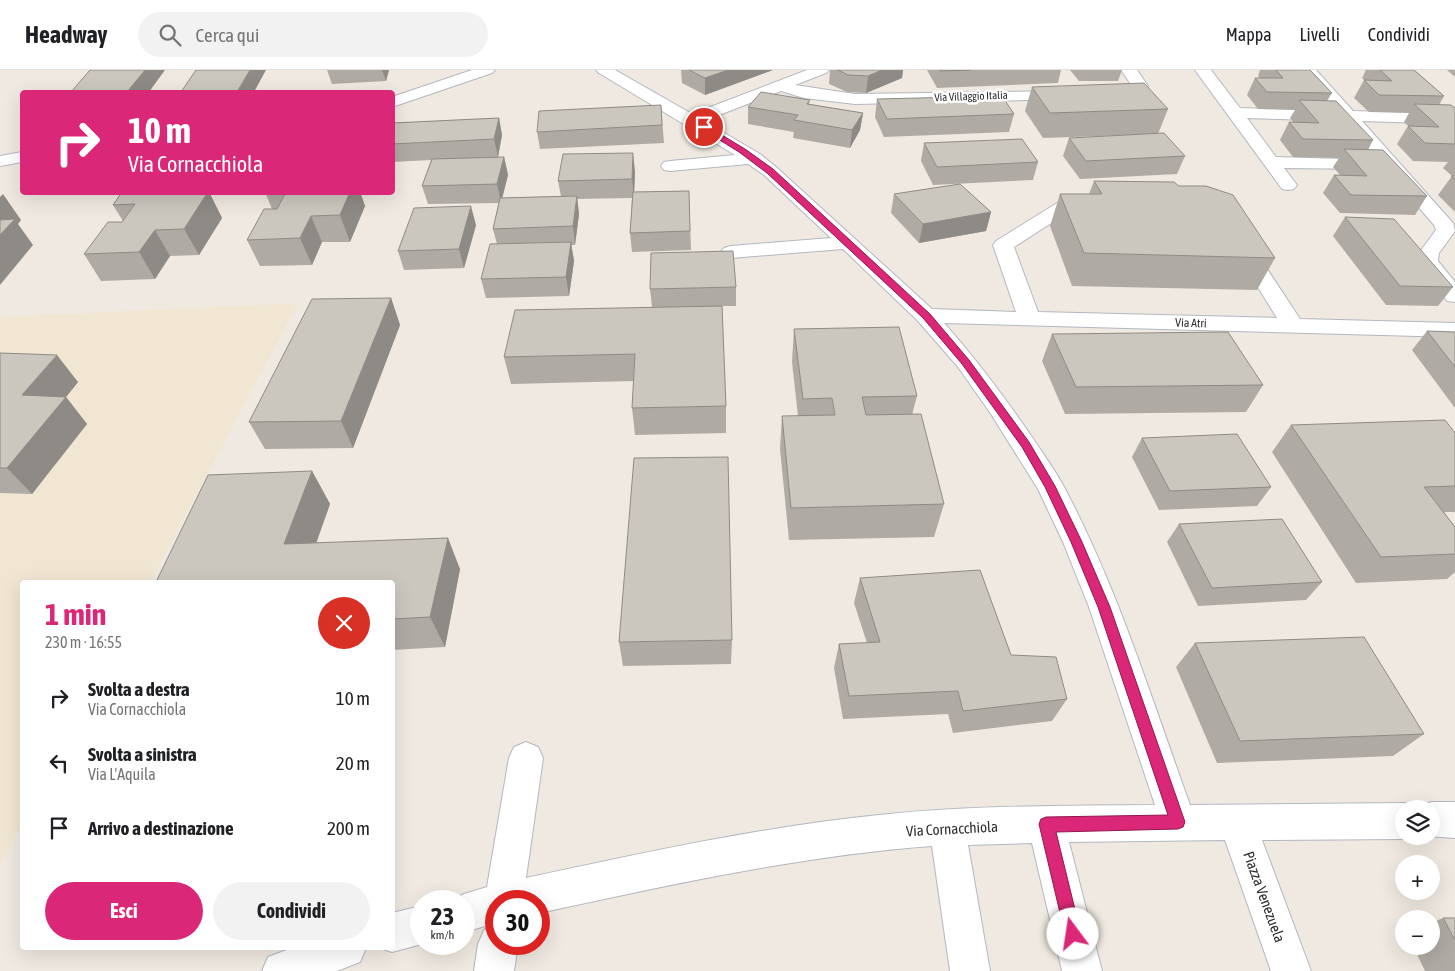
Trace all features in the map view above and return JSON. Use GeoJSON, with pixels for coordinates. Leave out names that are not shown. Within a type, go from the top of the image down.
{"type":"FeatureCollection","features":[{"type":"Feature","properties":{"kind":"street"},"geometry":{"type":"LineString","coordinates":[[395,101],[487,70]]}},
{"type":"Feature","properties":{"kind":"street"},"geometry":{"type":"LineString","coordinates":[[604,70],[754,158],[849,243],[926,316],[966,362],[1000,408],[1050,486],[1076,542],[1104,607],[1178,822]]}},
{"type":"Feature","properties":{"kind":"street"},"geometry":{"type":"LineString","coordinates":[[692,120],[821,70]]}},
{"type":"Feature","properties":{"kind":"street","name":"Via Villaggio Italia"},"geometry":{"type":"LineString","coordinates":[[780,86],[804,93],[855,99],[1139,90],[1140,86],[1129,70]]}},
{"type":"Feature","properties":{"kind":"street"},"geometry":{"type":"LineString","coordinates":[[1203,70],[1288,185]]}},
{"type":"Feature","properties":{"kind":"street"},"geometry":{"type":"LineString","coordinates":[[1308,70],[1445,226],[1444,232],[1428,253],[1428,262],[1455,296]]}},
{"type":"Feature","properties":{"kind":"street"},"geometry":{"type":"LineString","coordinates":[[1234,113],[1455,119]]}},
{"type":"Feature","properties":{"kind":"street"},"geometry":{"type":"LineString","coordinates":[[0,161],[20,157]]}},
{"type":"Feature","properties":{"kind":"street"},"geometry":{"type":"LineString","coordinates":[[670,166],[754,158]]}},
{"type":"Feature","properties":{"kind":"street"},"geometry":{"type":"LineString","coordinates":[[1271,162],[1390,164]]}},
{"type":"Feature","properties":{"kind":"street"},"geometry":{"type":"LineString","coordinates":[[1029,319],[1003,245],[1069,204],[1106,202]]}},
{"type":"Feature","properties":{"kind":"street"},"geometry":{"type":"LineString","coordinates":[[1234,234],[1293,326]]}},
{"type":"Feature","properties":{"kind":"street"},"geometry":{"type":"LineString","coordinates":[[731,252],[849,243]]}},
{"type":"Feature","properties":{"kind":"street","name":"Via Atri"},"geometry":{"type":"LineString","coordinates":[[926,316],[1455,330]]}},
{"type":"Feature","properties":{"kind":"street"},"geometry":{"type":"LineString","coordinates":[[508,890],[526,758]]}},
{"type":"Feature","properties":{"kind":"street","name":"Via Cornacchiola"},"geometry":{"type":"LineString","coordinates":[[550,892],[634,874],[806,843],[878,833],[946,827],[1395,820]]}},
{"type":"Feature","properties":{"kind":"street"},"geometry":{"type":"LineString","coordinates":[[1440,820],[1455,820]]}},
{"type":"Feature","properties":{"kind":"street","name":"Piazza Venezuela"},"geometry":{"type":"LineString","coordinates":[[1237,822],[1291,971]]}},
{"type":"Feature","properties":{"kind":"street"},"geometry":{"type":"LineString","coordinates":[[1046,824],[1082,971]]}},
{"type":"Feature","properties":{"kind":"street"},"geometry":{"type":"LineString","coordinates":[[946,827],[970,971]]}},
{"type":"Feature","properties":{"kind":"street"},"geometry":{"type":"LineString","coordinates":[[395,932],[410,928]]}},
{"type":"Feature","properties":{"kind":"street"},"geometry":{"type":"LineString","coordinates":[[282,971],[340,950]]}},
{"type":"Feature","properties":{"kind":"street"},"geometry":{"type":"LineString","coordinates":[[494,971],[496,955]]}},
{"type":"Feature","properties":{"kind":"shaded area"},"geometry":{"type":"Polygon","coordinates":[[[298,303],[151,580],[20,580],[20,827],[0,865],[0,317],[298,303]]]}},
{"type":"Feature","properties":{"kind":"building"},"geometry":{"type":"Polygon","coordinates":[[[90,70],[145,70],[129,90],[73,90],[90,70]]]}},
{"type":"Feature","properties":{"kind":"building"},"geometry":{"type":"Polygon","coordinates":[[[196,70],[250,70],[238,90],[182,90],[196,70]]]}},
{"type":"Feature","properties":{"kind":"building"},"geometry":{"type":"Polygon","coordinates":[[[689,70],[728,70],[705,78],[689,70]]]}},
{"type":"Feature","properties":{"kind":"building"},"geometry":{"type":"Polygon","coordinates":[[[838,70],[882,70],[868,76],[848,75],[838,70]]]}},
{"type":"Feature","properties":{"kind":"building"},"geometry":{"type":"Polygon","coordinates":[[[1276,70],[1310,70],[1332,93],[1267,92],[1255,78],[1283,78],[1276,70]]]}},
{"type":"Feature","properties":{"kind":"building"},"geometry":{"type":"Polygon","coordinates":[[[1380,70],[1414,70],[1444,96],[1379,95],[1364,80],[1392,81],[1380,70]]]}},
{"type":"Feature","properties":{"kind":"building"},"geometry":{"type":"Polygon","coordinates":[[[1144,83],[1168,109],[1050,113],[1032,87],[1144,83]]]}},
{"type":"Feature","properties":{"kind":"building"},"geometry":{"type":"Polygon","coordinates":[[[761,92],[810,100],[807,104],[863,113],[852,130],[794,120],[798,115],[748,107],[761,92]]]}},
{"type":"Feature","properties":{"kind":"building"},"geometry":{"type":"Polygon","coordinates":[[[1002,96],[1014,114],[887,119],[877,99],[1002,96]]]}},
{"type":"Feature","properties":{"kind":"building"},"geometry":{"type":"Polygon","coordinates":[[[1299,100],[1336,101],[1373,140],[1303,139],[1289,122],[1319,123],[1299,100]]]}},
{"type":"Feature","properties":{"kind":"building"},"geometry":{"type":"Polygon","coordinates":[[[1414,104],[1451,105],[1455,108],[1455,144],[1425,143],[1408,126],[1439,127],[1414,104]]]}},
{"type":"Feature","properties":{"kind":"building"},"geometry":{"type":"Polygon","coordinates":[[[661,105],[662,125],[537,132],[539,111],[661,105]]]}},
{"type":"Feature","properties":{"kind":"building"},"geometry":{"type":"Polygon","coordinates":[[[499,118],[494,139],[395,144],[395,123],[499,118]]]}},
{"type":"Feature","properties":{"kind":"building"},"geometry":{"type":"Polygon","coordinates":[[[1164,133],[1185,156],[1086,161],[1069,138],[1164,133]]]}},
{"type":"Feature","properties":{"kind":"building"},"geometry":{"type":"Polygon","coordinates":[[[1022,139],[1038,162],[937,167],[924,143],[1022,139]]]}},
{"type":"Feature","properties":{"kind":"building"},"geometry":{"type":"Polygon","coordinates":[[[1344,149],[1383,150],[1427,196],[1351,195],[1334,175],[1367,176],[1344,149]]]}},
{"type":"Feature","properties":{"kind":"building"},"geometry":{"type":"Polygon","coordinates":[[[633,153],[632,179],[558,181],[563,154],[633,153]]]}},
{"type":"Feature","properties":{"kind":"building"},"geometry":{"type":"Polygon","coordinates":[[[504,157],[497,184],[422,186],[432,159],[504,157]]]}},
{"type":"Feature","properties":{"kind":"building"},"geometry":{"type":"Polygon","coordinates":[[[1094,181],[1174,182],[1179,186],[1206,186],[1233,195],[1275,258],[1084,253],[1060,194],[1102,194],[1094,181]]]}},
{"type":"Feature","properties":{"kind":"building"},"geometry":{"type":"Polygon","coordinates":[[[960,184],[991,212],[923,224],[894,194],[960,184]]]}},
{"type":"Feature","properties":{"kind":"building"},"geometry":{"type":"Polygon","coordinates":[[[689,191],[690,231],[630,233],[633,192],[689,191]]]}},
{"type":"Feature","properties":{"kind":"building"},"geometry":{"type":"Polygon","coordinates":[[[120,195],[206,195],[184,229],[155,230],[139,252],[84,254],[108,222],[122,222],[135,204],[113,205],[120,195]]]}},
{"type":"Feature","properties":{"kind":"building"},"geometry":{"type":"Polygon","coordinates":[[[284,195],[349,195],[340,215],[311,216],[300,238],[247,240],[264,209],[277,209],[284,195]]]}},
{"type":"Feature","properties":{"kind":"building"},"geometry":{"type":"Polygon","coordinates":[[[577,196],[573,226],[493,229],[500,198],[577,196]]]}},
{"type":"Feature","properties":{"kind":"building"},"geometry":{"type":"Polygon","coordinates":[[[471,206],[459,249],[398,251],[414,208],[471,206]]]}},
{"type":"Feature","properties":{"kind":"building"},"geometry":{"type":"Polygon","coordinates":[[[1345,217],[1394,219],[1453,287],[1400,286],[1345,217]]]}},
{"type":"Feature","properties":{"kind":"building"},"geometry":{"type":"Polygon","coordinates":[[[15,219],[0,235],[0,220],[15,219]]]}},
{"type":"Feature","properties":{"kind":"building"},"geometry":{"type":"Polygon","coordinates":[[[571,242],[566,277],[481,279],[490,244],[571,242]]]}},
{"type":"Feature","properties":{"kind":"building"},"geometry":{"type":"Polygon","coordinates":[[[733,251],[736,287],[650,289],[651,253],[733,251]]]}},
{"type":"Feature","properties":{"kind":"building"},"geometry":{"type":"Polygon","coordinates":[[[391,298],[341,421],[249,422],[312,299],[391,298]]]}},
{"type":"Feature","properties":{"kind":"building"},"geometry":{"type":"Polygon","coordinates":[[[722,306],[726,406],[632,408],[635,354],[504,357],[515,310],[722,306]]]}},
{"type":"Feature","properties":{"kind":"building"},"geometry":{"type":"Polygon","coordinates":[[[899,327],[917,396],[862,397],[866,415],[921,414],[944,504],[791,508],[782,416],[835,415],[832,398],[803,399],[794,329],[899,327]]]}},
{"type":"Feature","properties":{"kind":"building"},"geometry":{"type":"Polygon","coordinates":[[[1427,331],[1455,332],[1455,367],[1427,331]]]}},
{"type":"Feature","properties":{"kind":"building"},"geometry":{"type":"Polygon","coordinates":[[[1228,332],[1263,385],[1076,387],[1052,334],[1228,332]]]}},
{"type":"Feature","properties":{"kind":"building"},"geometry":{"type":"Polygon","coordinates":[[[0,353],[57,355],[22,395],[66,397],[7,468],[0,468],[0,353]]]}},
{"type":"Feature","properties":{"kind":"building"},"geometry":{"type":"Polygon","coordinates":[[[1445,420],[1455,433],[1455,486],[1424,487],[1455,527],[1455,554],[1381,557],[1291,425],[1445,420]]]}},
{"type":"Feature","properties":{"kind":"building"},"geometry":{"type":"Polygon","coordinates":[[[1237,434],[1271,487],[1170,491],[1142,438],[1237,434]]]}},
{"type":"Feature","properties":{"kind":"building"},"geometry":{"type":"Polygon","coordinates":[[[728,457],[732,640],[619,642],[634,458],[728,457]]]}},
{"type":"Feature","properties":{"kind":"building"},"geometry":{"type":"Polygon","coordinates":[[[312,471],[284,544],[448,538],[430,617],[395,619],[395,580],[157,580],[208,475],[312,471]]]}},
{"type":"Feature","properties":{"kind":"building"},"geometry":{"type":"Polygon","coordinates":[[[1282,519],[1322,582],[1212,588],[1179,524],[1282,519]]]}},
{"type":"Feature","properties":{"kind":"building"},"geometry":{"type":"Polygon","coordinates":[[[980,570],[1011,655],[1056,657],[1067,699],[963,711],[958,691],[849,696],[839,644],[880,642],[860,578],[980,570]]]}},
{"type":"Feature","properties":{"kind":"building"},"geometry":{"type":"Polygon","coordinates":[[[1364,637],[1424,734],[1240,741],[1195,643],[1364,637]]]}},
{"type":"Feature","properties":{"kind":"building"},"geometry":{"type":"Polygon","coordinates":[[[1443,918],[1455,918],[1455,940],[1443,918]]]}},
{"type":"Feature","properties":{"kind":"route"},"geometry":{"type":"LineString","coordinates":[[704,127],[754,158],[770,171],[926,316],[966,362],[1025,445],[1050,486],[1076,542],[1104,607],[1178,822],[1046,824],[1073,934]]}}]}
